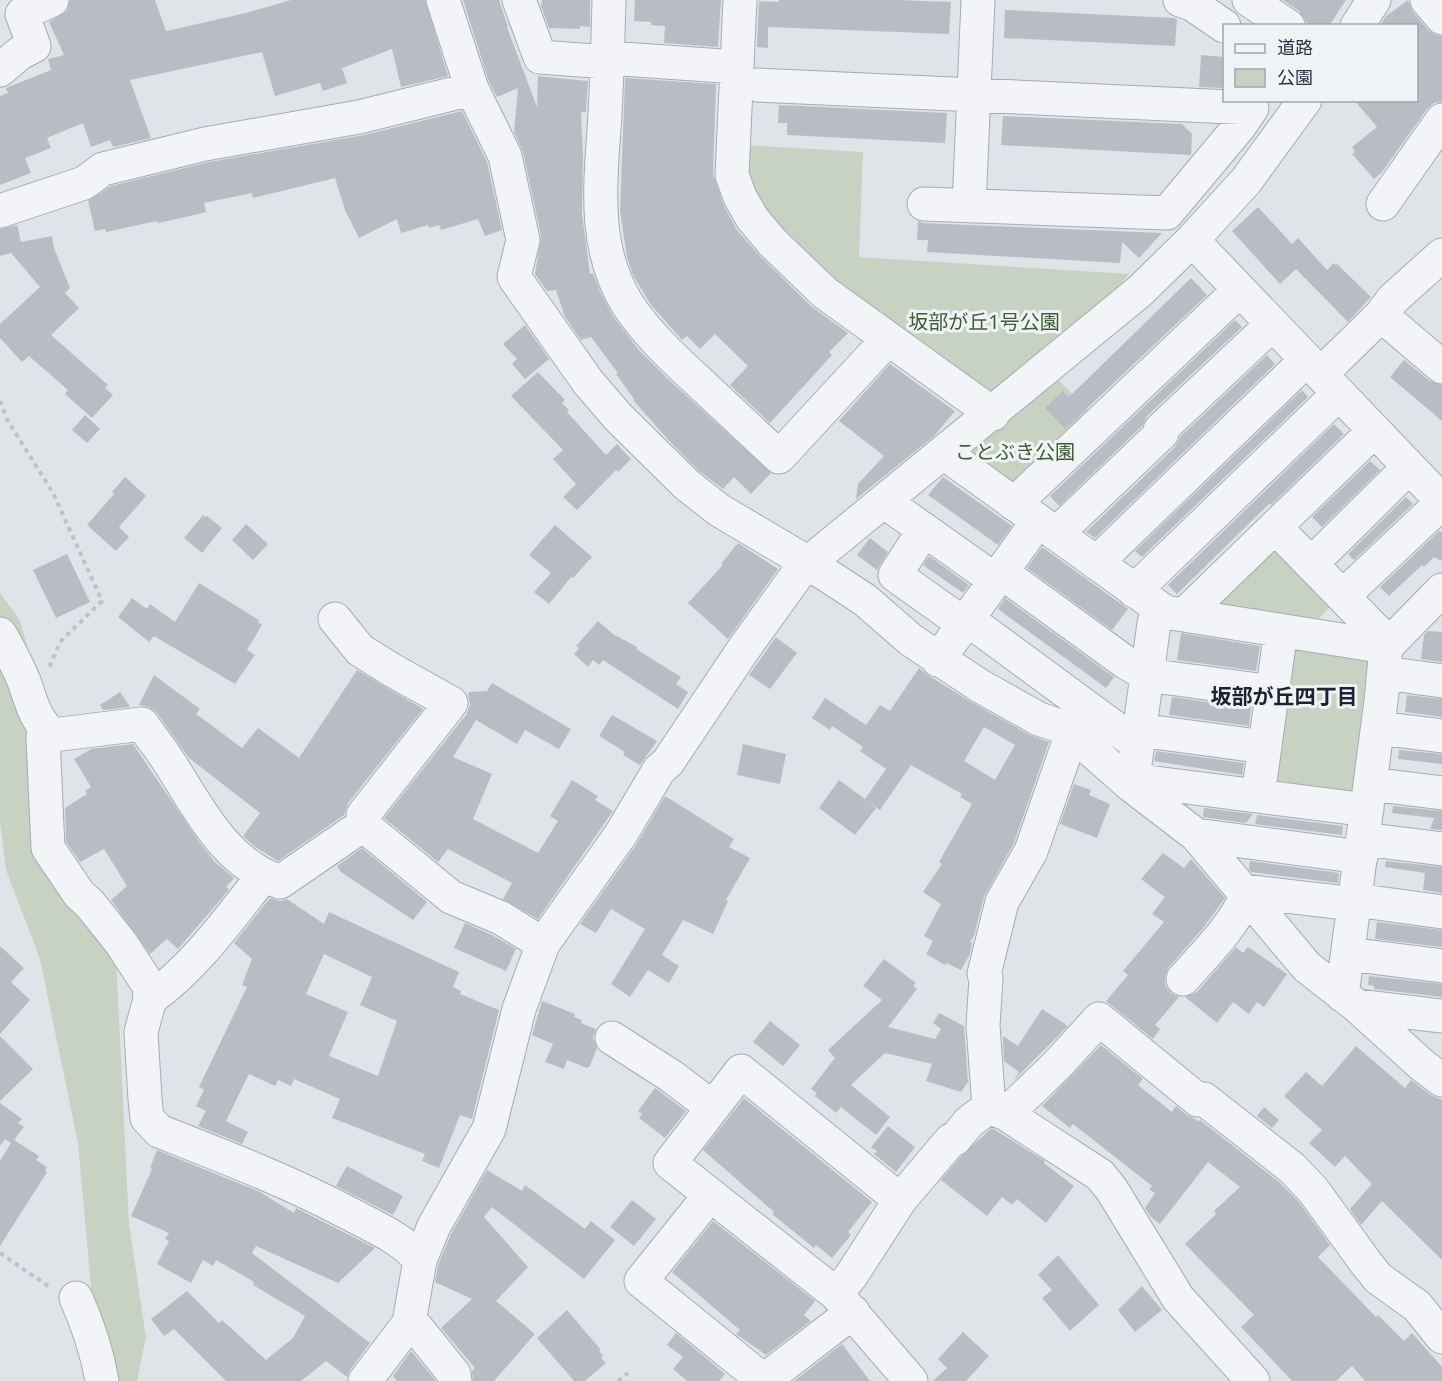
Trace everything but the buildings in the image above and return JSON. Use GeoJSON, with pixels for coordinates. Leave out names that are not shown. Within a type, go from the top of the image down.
{"type":"FeatureCollection","features":[{"type":"Feature","properties":{"kind":"street"},"geometry":{"type":"LineString","coordinates":[[0,70],[20,53],[34,46],[22,14],[52,0]]}},
{"type":"Feature","properties":{"kind":"street"},"geometry":{"type":"LineString","coordinates":[[443,0],[472,89],[505,156],[523,240],[514,277],[588,382],[625,424],[687,485],[719,510],[865,600],[938,660],[1025,712],[1066,728],[1196,835],[1307,967],[1442,1080]]}},
{"type":"Feature","properties":{"kind":"street"},"geometry":{"type":"LineString","coordinates":[[519,0],[540,57],[608,60],[748,76],[975,96],[1254,104]]}},
{"type":"Feature","properties":{"kind":"street"},"geometry":{"type":"LineString","coordinates":[[609,0],[601,179],[601,223],[605,250],[611,270],[630,307],[666,351],[779,457],[888,339]]}},
{"type":"Feature","properties":{"kind":"street"},"geometry":{"type":"LineString","coordinates":[[740,0],[748,76],[732,175],[740,197],[752,218],[772,242],[825,293],[993,414]]}},
{"type":"Feature","properties":{"kind":"street"},"geometry":{"type":"LineString","coordinates":[[969,206],[978,0]]}},
{"type":"Feature","properties":{"kind":"street"},"geometry":{"type":"LineString","coordinates":[[1180,0],[1191,4],[1223,25]]}},
{"type":"Feature","properties":{"kind":"street"},"geometry":{"type":"LineString","coordinates":[[1249,0],[1285,24]]}},
{"type":"Feature","properties":{"kind":"street"},"geometry":{"type":"LineString","coordinates":[[1358,24],[1374,0]]}},
{"type":"Feature","properties":{"kind":"street"},"geometry":{"type":"LineString","coordinates":[[1427,0],[1442,18]]}},
{"type":"Feature","properties":{"kind":"street"},"geometry":{"type":"LineString","coordinates":[[0,211],[84,183],[103,169],[205,144],[359,117],[472,89]]}},
{"type":"Feature","properties":{"kind":"street"},"geometry":{"type":"LineString","coordinates":[[364,1381],[409,1323],[420,1260],[434,1226],[489,1129],[519,1009],[543,944],[621,834],[659,770],[668,762],[743,650],[802,568],[810,564],[1140,291],[1192,240],[1246,181],[1304,102]]}},
{"type":"Feature","properties":{"kind":"street"},"geometry":{"type":"LineString","coordinates":[[924,204],[1167,213],[1239,127],[1254,104]]}},
{"type":"Feature","properties":{"kind":"street"},"geometry":{"type":"LineString","coordinates":[[1383,204],[1442,120]]}},
{"type":"Feature","properties":{"kind":"street"},"geometry":{"type":"LineString","coordinates":[[1192,240],[1316,382],[1374,431],[1437,506],[1343,596]]}},
{"type":"Feature","properties":{"kind":"street"},"geometry":{"type":"LineString","coordinates":[[1132,783],[1154,623],[1159,605],[1316,382],[1381,315],[1393,299],[1442,255]]}},
{"type":"Feature","properties":{"kind":"street"},"geometry":{"type":"LineString","coordinates":[[938,660],[1036,520],[1128,396],[1229,300]]}},
{"type":"Feature","properties":{"kind":"street"},"geometry":{"type":"LineString","coordinates":[[1381,315],[1442,367]]}},
{"type":"Feature","properties":{"kind":"street"},"geometry":{"type":"LineString","coordinates":[[1036,520],[1161,432],[1262,334]]}},
{"type":"Feature","properties":{"kind":"street"},"geometry":{"type":"LineString","coordinates":[[1096,563],[1202,460],[1316,382]]}},
{"type":"Feature","properties":{"kind":"street"},"geometry":{"type":"LineString","coordinates":[[1128,396],[1161,432],[1241,488],[1311,564],[1392,646],[1442,681]]}},
{"type":"Feature","properties":{"kind":"street"},"geometry":{"type":"LineString","coordinates":[[1159,605],[1276,526],[1374,431]]}},
{"type":"Feature","properties":{"kind":"street"},"geometry":{"type":"LineString","coordinates":[[944,453],[1096,563],[1159,605],[1281,630],[1392,646],[1442,626]]}},
{"type":"Feature","properties":{"kind":"street"},"geometry":{"type":"LineString","coordinates":[[1311,564],[1400,476]]}},
{"type":"Feature","properties":{"kind":"street"},"geometry":{"type":"LineString","coordinates":[[885,502],[924,530],[1147,675],[1272,692]]}},
{"type":"Feature","properties":{"kind":"street"},"geometry":{"type":"LineString","coordinates":[[924,530],[895,575],[1138,737],[1265,747]]}},
{"type":"Feature","properties":{"kind":"street"},"geometry":{"type":"LineString","coordinates":[[1349,1000],[1348,954],[1378,728],[1392,646],[1442,590]]}},
{"type":"Feature","properties":{"kind":"street"},"geometry":{"type":"LineString","coordinates":[[335,619],[360,650],[451,703],[363,815],[363,825]]}},
{"type":"Feature","properties":{"kind":"street"},"geometry":{"type":"LineString","coordinates":[[1258,796],[1281,630]]}},
{"type":"Feature","properties":{"kind":"street"},"geometry":{"type":"LineString","coordinates":[[0,634],[11,652],[36,716],[44,728],[53,735],[142,724],[169,761],[199,812],[224,844],[263,876],[280,882],[363,825]]}},
{"type":"Feature","properties":{"kind":"street"},"geometry":{"type":"LineString","coordinates":[[44,728],[48,848],[79,894],[90,904],[139,969],[149,986],[150,999],[141,1032],[147,1118],[159,1131],[284,1181],[325,1201],[396,1238],[408,1246],[420,1260]]}},
{"type":"Feature","properties":{"kind":"street"},"geometry":{"type":"LineString","coordinates":[[1378,728],[1442,736]]}},
{"type":"Feature","properties":{"kind":"street"},"geometry":{"type":"LineString","coordinates":[[1072,733],[1031,851],[1002,902],[986,963],[983,1026],[997,1111],[1100,1175],[1112,1190],[1178,1298],[1253,1381]]}},
{"type":"Feature","properties":{"kind":"street"},"geometry":{"type":"LineString","coordinates":[[1132,783],[1258,796],[1365,823],[1442,849]]}},
{"type":"Feature","properties":{"kind":"street"},"geometry":{"type":"LineString","coordinates":[[1196,835],[1365,823],[1442,793]]}},
{"type":"Feature","properties":{"kind":"street"},"geometry":{"type":"LineString","coordinates":[[363,825],[451,897],[501,918],[543,944]]}},
{"type":"Feature","properties":{"kind":"street"},"geometry":{"type":"LineString","coordinates":[[150,999],[168,987],[213,939],[263,876]]}},
{"type":"Feature","properties":{"kind":"street"},"geometry":{"type":"LineString","coordinates":[[1246,893],[1442,912]]}},
{"type":"Feature","properties":{"kind":"street"},"geometry":{"type":"LineString","coordinates":[[1183,979],[1223,934],[1241,909],[1246,893]]}},
{"type":"Feature","properties":{"kind":"street"},"geometry":{"type":"LineString","coordinates":[[1348,954],[1442,966]]}},
{"type":"Feature","properties":{"kind":"street"},"geometry":{"type":"LineString","coordinates":[[1349,1000],[1442,1016]]}},
{"type":"Feature","properties":{"kind":"street"},"geometry":{"type":"LineString","coordinates":[[710,1195],[641,1281],[763,1381],[844,1303],[851,1276],[900,1200],[951,1140],[955,1139],[969,1122],[997,1111],[1057,1065],[1100,1019],[1198,1100],[1204,1099],[1292,1168],[1313,1190],[1378,1278],[1417,1306],[1442,1337]]}},
{"type":"Feature","properties":{"kind":"street"},"geometry":{"type":"LineString","coordinates":[[612,1038],[671,1076],[712,1107]]}},
{"type":"Feature","properties":{"kind":"street"},"geometry":{"type":"LineString","coordinates":[[900,1200],[741,1071],[670,1163],[844,1303],[911,1381]]}},
{"type":"Feature","properties":{"kind":"street"},"geometry":{"type":"LineString","coordinates":[[76,1298],[88,1325],[102,1381]]}},
{"type":"Feature","properties":{"kind":"street"},"geometry":{"type":"LineString","coordinates":[[409,1323],[417,1328],[454,1378]]}},
{"type":"Feature","properties":{"kind":"path"},"geometry":{"type":"LineString","coordinates":[[0,401],[8,421],[53,493],[102,601],[60,642],[48,669]]}},
{"type":"Feature","properties":{"kind":"path"},"geometry":{"type":"LineString","coordinates":[[0,1253],[52,1289],[76,1298]]}},
{"type":"Feature","properties":{"kind":"path"},"geometry":{"type":"LineString","coordinates":[[618,1381],[628,1373]]}},
{"type":"Feature","properties":{"kind":"green space","name":"坂部が丘1号公園"},"geometry":{"type":"Polygon","coordinates":[[[747,145],[863,152],[859,257],[1129,274],[1108,300],[986,395],[833,285],[761,212],[747,173],[747,145]]]}},
{"type":"Feature","properties":{"kind":"green space","name":"ことぶき公園"},"geometry":{"type":"Polygon","coordinates":[[[1054,376],[1098,419],[1017,496],[965,450],[1054,376]]]}},
{"type":"Feature","properties":{"kind":"green space"},"geometry":{"type":"Polygon","coordinates":[[[1274,536],[1337,599],[1313,625],[1207,602],[1274,536]]]}},
{"type":"Feature","properties":{"kind":"green space"},"geometry":{"type":"Polygon","coordinates":[[[0,593],[20,620],[29,654],[41,847],[116,958],[129,1224],[146,1337],[137,1381],[113,1381],[93,1309],[78,1143],[40,959],[6,870],[0,823],[0,593]]]}},
{"type":"Feature","properties":{"kind":"green space"},"geometry":{"type":"Polygon","coordinates":[[[1285,639],[1370,658],[1358,806],[1263,794],[1285,639]]]}},
{"type":"Feature","properties":{"kind":"district","name":"坂部が丘四丁目"},"geometry":{"type":"Point","coordinates":[1284,697]}}]}
